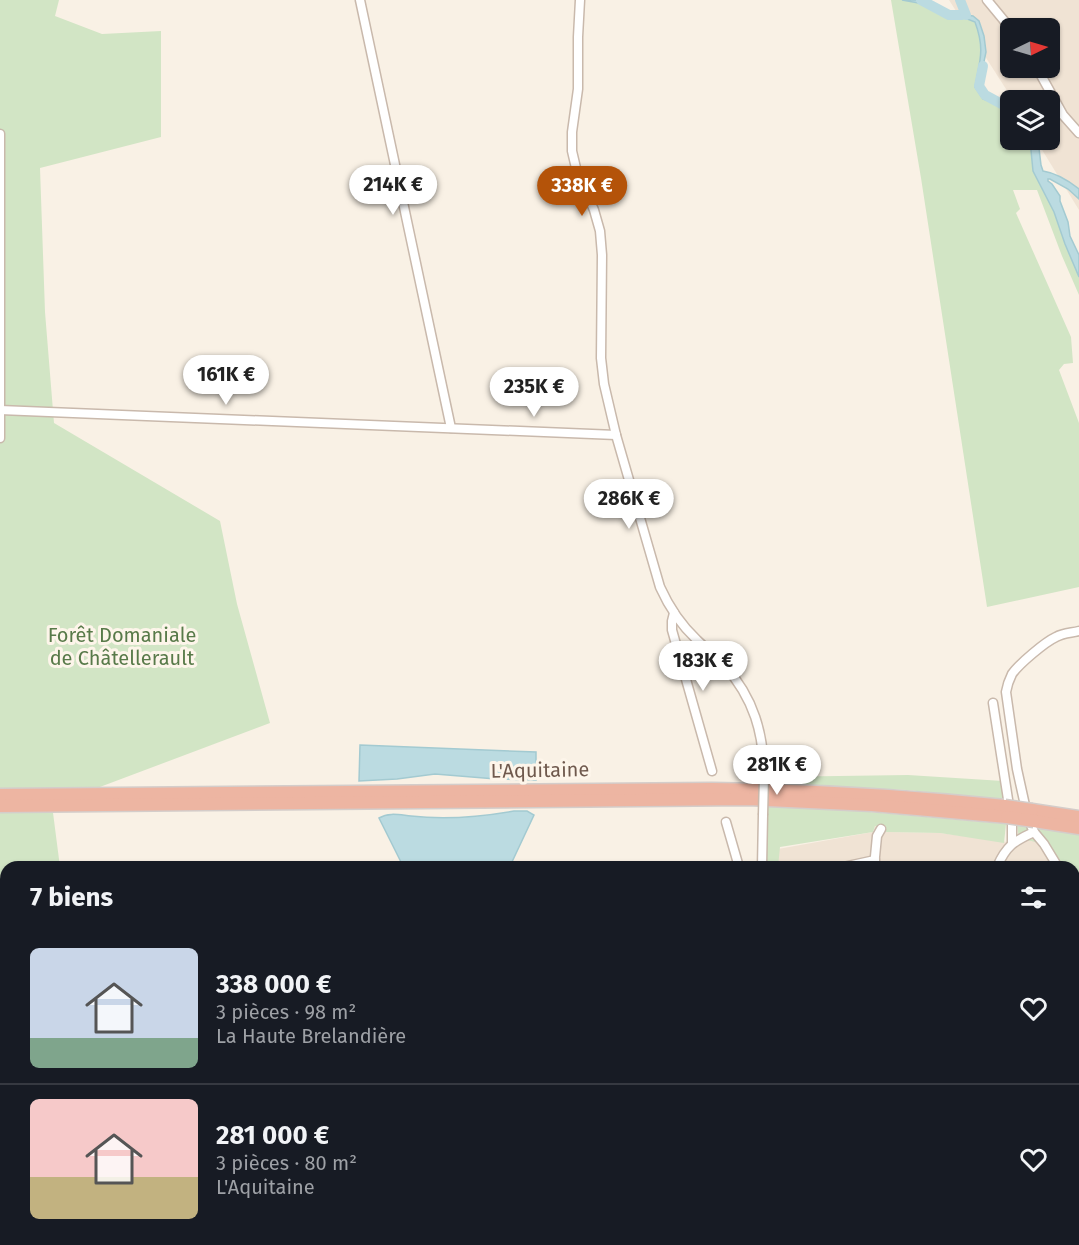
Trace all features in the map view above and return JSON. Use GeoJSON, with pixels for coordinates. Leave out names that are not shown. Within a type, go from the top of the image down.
{"type":"FeatureCollection","features":[{"type":"Feature","properties":{"kind":"highway","name":"L'Aquitaine"},"geometry":{"type":"LineString","coordinates":[[0,795],[712,789],[830,792],[916,797],[1006,812],[1033,821],[1079,828]]}},
{"type":"Feature","properties":{"kind":"highway","name":"L'Aquitaine"},"geometry":{"type":"LineString","coordinates":[[0,806],[736,799],[1006,812]]}},
{"type":"Feature","properties":{"kind":"highway","name":"L'Aquitaine"},"geometry":{"type":"LineString","coordinates":[[1033,821],[1079,817]]}},
{"type":"Feature","properties":{"kind":"street"},"geometry":{"type":"LineString","coordinates":[[360,0],[451,428]]}},
{"type":"Feature","properties":{"kind":"street"},"geometry":{"type":"LineString","coordinates":[[580,0],[578,89],[572,132],[572,151],[576,168],[594,210],[600,231],[602,255],[601,358],[606,396],[664,596],[674,613],[696,639],[724,666],[742,688],[757,722],[763,743],[762,861]]}},
{"type":"Feature","properties":{"kind":"street"},"geometry":{"type":"LineString","coordinates":[[987,0],[1002,18]]}},
{"type":"Feature","properties":{"kind":"street"},"geometry":{"type":"LineString","coordinates":[[1042,78],[1063,116],[1078,129]]}},
{"type":"Feature","properties":{"kind":"street"},"geometry":{"type":"LineString","coordinates":[[0,134],[0,438]]}},
{"type":"Feature","properties":{"kind":"street"},"geometry":{"type":"LineString","coordinates":[[0,410],[616,435]]}},
{"type":"Feature","properties":{"kind":"street"},"geometry":{"type":"LineString","coordinates":[[674,613],[672,630],[712,771]]}},
{"type":"Feature","properties":{"kind":"street"},"geometry":{"type":"LineString","coordinates":[[1054,861],[1033,821],[1028,819],[1006,699],[1008,684],[1017,669],[1053,638],[1079,632]]}},
{"type":"Feature","properties":{"kind":"street"},"geometry":{"type":"LineString","coordinates":[[993,704],[1012,825],[1012,843]]}},
{"type":"Feature","properties":{"kind":"street"},"geometry":{"type":"LineString","coordinates":[[1001,861],[1007,849],[1033,821]]}},
{"type":"Feature","properties":{"kind":"street"},"geometry":{"type":"LineString","coordinates":[[726,822],[737,861]]}},
{"type":"Feature","properties":{"kind":"street"},"geometry":{"type":"LineString","coordinates":[[874,861],[877,836],[881,829]]}},
{"type":"Feature","properties":{"kind":"shaded area"},"geometry":{"type":"Polygon","coordinates":[[[949,0],[1079,0],[1079,210],[1042,150],[1060,150],[1060,90],[1007,90],[949,0]]]}},
{"type":"Feature","properties":{"kind":"shaded area"},"geometry":{"type":"Polygon","coordinates":[[[875,826],[886,826],[886,832],[940,833],[1015,843],[1026,840],[1035,841],[1050,861],[777,861],[778,849],[873,832],[875,826]]]}},
{"type":"Feature","properties":{"kind":"green space","name":"Forêt Domaniale de Châtellerault"},"geometry":{"type":"Polygon","coordinates":[[[0,0],[59,0],[55,16],[102,34],[161,31],[161,137],[40,168],[45,312],[54,423],[220,521],[237,604],[270,723],[52,805],[59,861],[0,861],[0,0]]]}},
{"type":"Feature","properties":{"kind":"green space"},"geometry":{"type":"Polygon","coordinates":[[[891,0],[924,4],[949,19],[965,18],[975,22],[980,34],[981,46],[981,63],[976,79],[983,99],[1000,105],[1000,150],[1031,150],[1033,171],[1054,212],[1079,277],[1079,295],[1037,190],[1013,190],[1020,209],[1016,213],[1071,337],[1073,363],[1064,364],[1059,370],[1079,423],[1079,587],[987,607],[921,178],[891,0]]]}},
{"type":"Feature","properties":{"kind":"green space"},"geometry":{"type":"Polygon","coordinates":[[[908,775],[1003,781],[1005,800],[907,790],[769,784],[769,777],[908,775]]]}},
{"type":"Feature","properties":{"kind":"green space"},"geometry":{"type":"Polygon","coordinates":[[[768,806],[847,810],[1006,824],[1004,843],[940,833],[886,832],[886,826],[875,826],[873,832],[780,847],[779,861],[765,861],[768,806]]]}},
{"type":"Feature","properties":{"kind":"green space"},"geometry":{"type":"Polygon","coordinates":[[[1079,811],[1079,861],[1050,861],[1038,843],[1019,841],[1017,822],[1079,811]]]}},
{"type":"Feature","properties":{"kind":"water"},"geometry":{"type":"Polygon","coordinates":[[[902,0],[923,0],[948,15],[973,16],[979,21],[986,52],[979,86],[985,95],[1000,102],[1000,105],[983,99],[975,87],[981,47],[975,22],[965,18],[949,19],[924,4],[902,0]]]}},
{"type":"Feature","properties":{"kind":"water"},"geometry":{"type":"Polygon","coordinates":[[[1031,150],[1039,150],[1043,171],[1062,178],[1079,189],[1079,199],[1068,189],[1048,179],[1060,196],[1070,236],[1079,255],[1079,277],[1054,212],[1033,171],[1031,150]]]}},
{"type":"Feature","properties":{"kind":"water"},"geometry":{"type":"Polygon","coordinates":[[[360,745],[536,752],[536,780],[435,774],[359,781],[360,745]]]}},
{"type":"Feature","properties":{"kind":"water"},"geometry":{"type":"Polygon","coordinates":[[[527,811],[534,815],[512,861],[400,861],[379,818],[395,814],[437,818],[527,811]]]}},
{"type":"Feature","properties":{"kind":"waterway"},"geometry":{"type":"LineString","coordinates":[[921,0],[949,15],[962,15]]}},
{"type":"Feature","properties":{"kind":"waterway"},"geometry":{"type":"LineString","coordinates":[[960,0],[966,15]]}},
{"type":"Feature","properties":{"kind":"waterway"},"geometry":{"type":"LineString","coordinates":[[983,66],[979,86],[985,95],[1000,103]]}}]}
